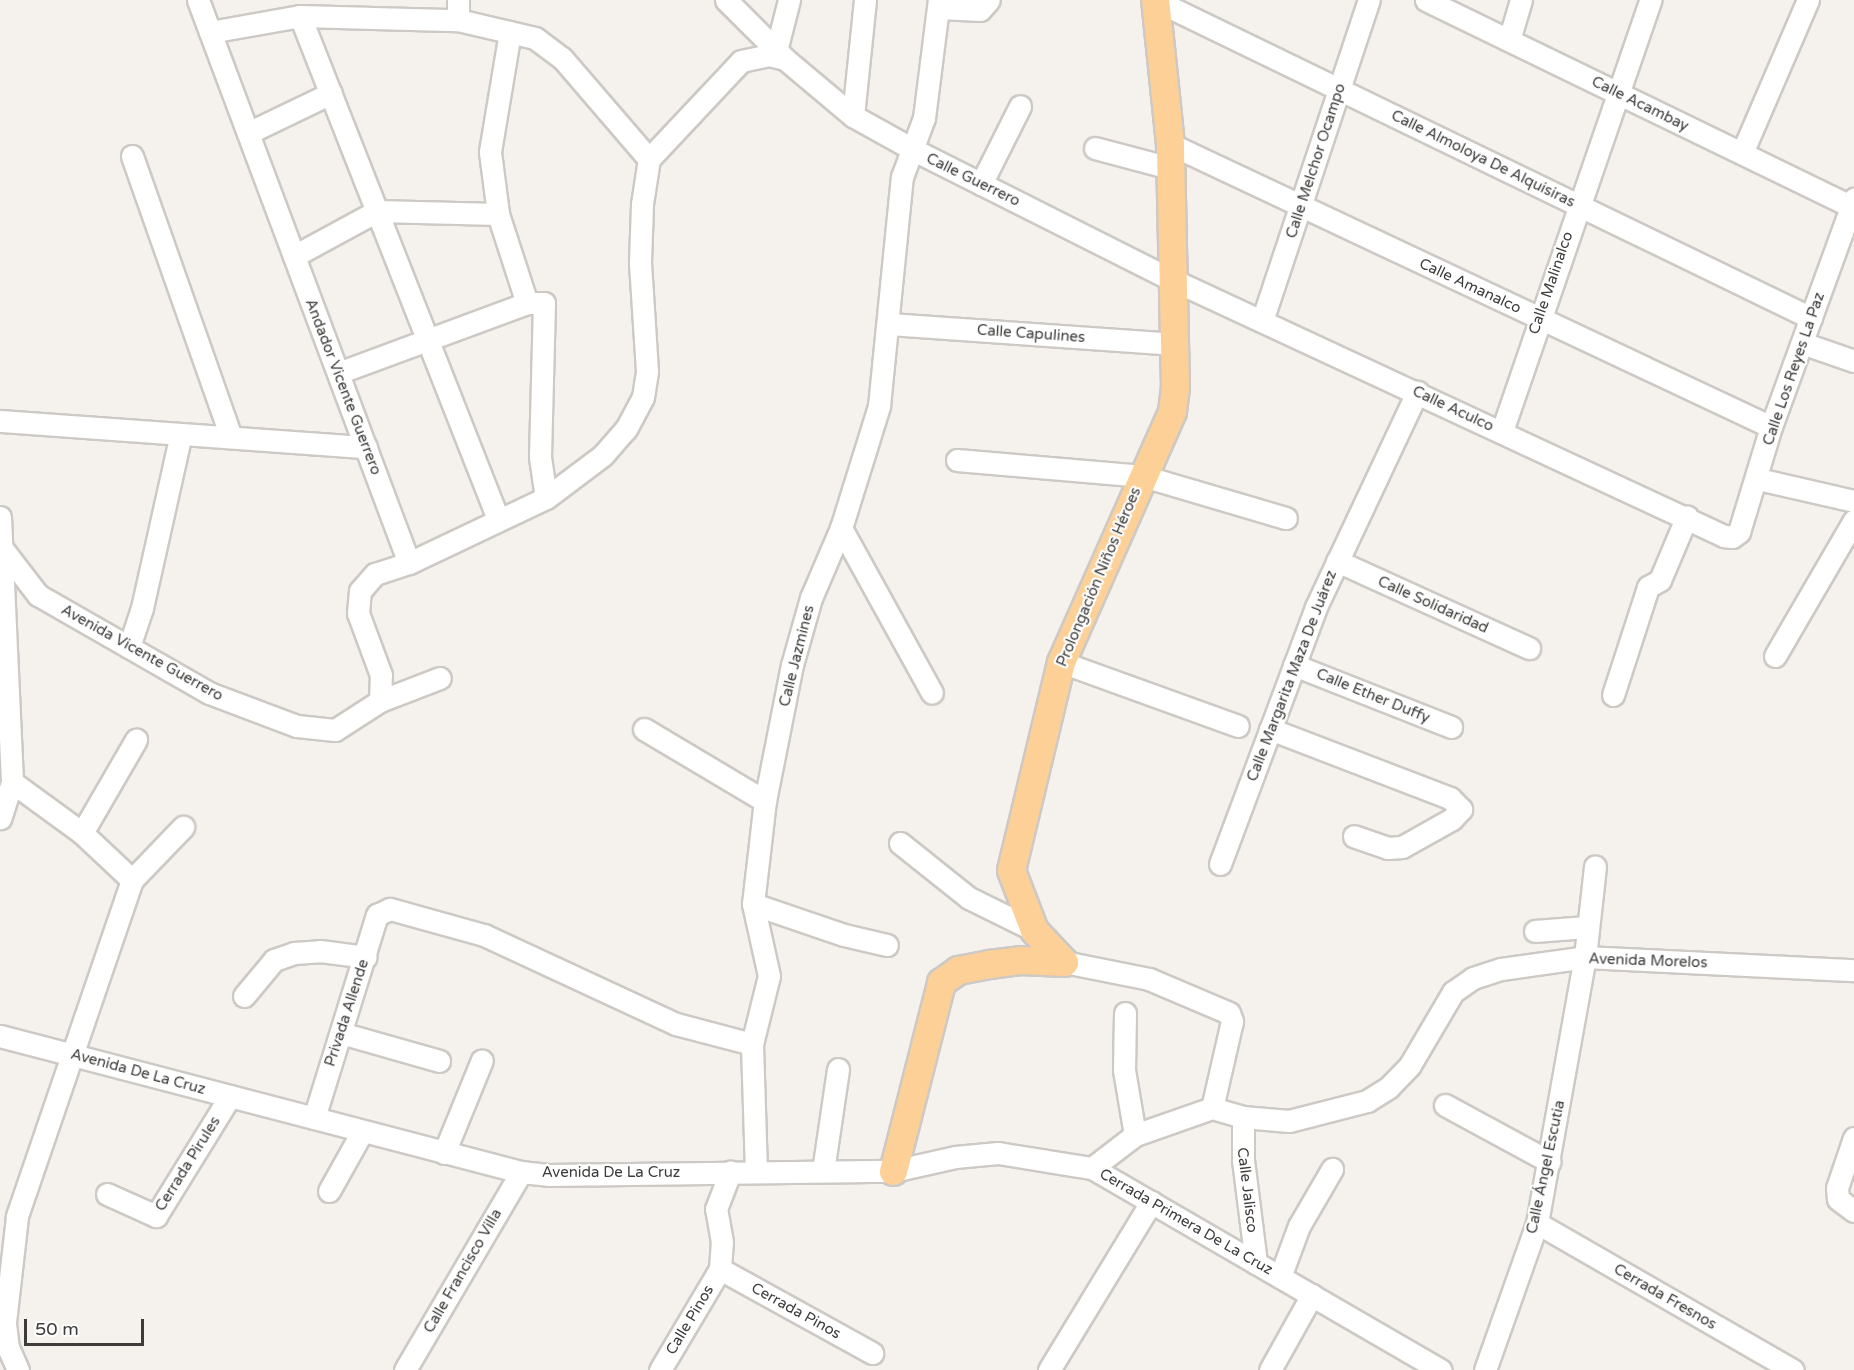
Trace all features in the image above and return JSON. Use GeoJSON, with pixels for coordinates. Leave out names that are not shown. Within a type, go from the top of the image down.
{"type":"FeatureCollection","features":[{"type":"Feature","properties":{"kind":"main road","name":"Prolongación Niños Héroes"},"geometry":{"type":"LineString","coordinates":[[1064,962],[1034,930],[1011,870],[1013,852],[1061,662],[1172,411],[1173,280],[1170,156],[1155,0]]}},
{"type":"Feature","properties":{"kind":"main road"},"geometry":{"type":"LineString","coordinates":[[893,1171],[940,982],[958,970],[989,964],[1020,960],[1064,962]]}},
{"type":"Feature","properties":{"kind":"street","name":"Andador Vicente Guerrero"},"geometry":{"type":"LineString","coordinates":[[198,0],[409,563]]}},
{"type":"Feature","properties":{"kind":"street","name":"Calle Guerrero"},"geometry":{"type":"LineString","coordinates":[[726,0],[781,53],[853,116],[914,150],[1173,280]]}},
{"type":"Feature","properties":{"kind":"street"},"geometry":{"type":"LineString","coordinates":[[440,678],[380,701],[381,675],[357,601],[360,591],[375,574],[409,563],[546,498],[603,455],[626,429],[643,397],[647,371],[640,262],[642,204],[649,159],[741,61],[781,53],[789,0]]}},
{"type":"Feature","properties":{"kind":"street"},"geometry":{"type":"LineString","coordinates":[[853,116],[865,0]]}},
{"type":"Feature","properties":{"kind":"street"},"geometry":{"type":"LineString","coordinates":[[939,4],[980,10],[989,0]]}},
{"type":"Feature","properties":{"kind":"street","name":"Calle Almoloya De Alquisiras"},"geometry":{"type":"LineString","coordinates":[[1155,0],[1811,318]]}},
{"type":"Feature","properties":{"kind":"street","name":"Calle Melchor Ocampo"},"geometry":{"type":"LineString","coordinates":[[1262,321],[1369,0]]}},
{"type":"Feature","properties":{"kind":"street","name":"Calle Acambay"},"geometry":{"type":"LineString","coordinates":[[1426,0],[1742,153],[1853,204]]}},
{"type":"Feature","properties":{"kind":"street"},"geometry":{"type":"LineString","coordinates":[[1509,40],[1521,0]]}},
{"type":"Feature","properties":{"kind":"street","name":"Calle Malinalco"},"geometry":{"type":"LineString","coordinates":[[1502,431],[1539,318],[1620,94],[1650,0]]}},
{"type":"Feature","properties":{"kind":"street"},"geometry":{"type":"LineString","coordinates":[[1742,153],[1808,0]]}},
{"type":"Feature","properties":{"kind":"street","name":"Calle Jazmines"},"geometry":{"type":"LineString","coordinates":[[756,1172],[753,1044],[769,976],[753,904],[765,801],[792,665],[811,598],[842,528],[879,406],[890,324],[902,177],[914,150],[924,118],[939,4]]}},
{"type":"Feature","properties":{"kind":"street"},"geometry":{"type":"LineString","coordinates":[[210,32],[332,8],[458,10],[510,32],[535,39],[562,58],[649,159]]}},
{"type":"Feature","properties":{"kind":"street"},"geometry":{"type":"LineString","coordinates":[[300,16],[498,519]]}},
{"type":"Feature","properties":{"kind":"street"},"geometry":{"type":"LineString","coordinates":[[510,32],[492,123],[490,152],[498,214],[535,303],[540,457],[546,498]]}},
{"type":"Feature","properties":{"kind":"street"},"geometry":{"type":"LineString","coordinates":[[248,133],[331,93]]}},
{"type":"Feature","properties":{"kind":"street"},"geometry":{"type":"LineString","coordinates":[[981,184],[1020,106]]}},
{"type":"Feature","properties":{"kind":"street","name":"Calle Amanalco"},"geometry":{"type":"LineString","coordinates":[[1095,148],[1170,156],[1302,206],[1771,427]]}},
{"type":"Feature","properties":{"kind":"street"},"geometry":{"type":"LineString","coordinates":[[132,156],[231,437]]}},
{"type":"Feature","properties":{"kind":"street","name":"Calle Los Reyes La Paz"},"geometry":{"type":"LineString","coordinates":[[1732,537],[1739,532],[1758,479],[1771,427],[1853,204]]}},
{"type":"Feature","properties":{"kind":"street"},"geometry":{"type":"LineString","coordinates":[[294,256],[377,211],[498,214]]}},
{"type":"Feature","properties":{"kind":"street","name":"Calle Aculco"},"geometry":{"type":"LineString","coordinates":[[1173,280],[1732,537]]}},
{"type":"Feature","properties":{"kind":"street"},"geometry":{"type":"LineString","coordinates":[[338,373],[428,339],[535,303]]}},
{"type":"Feature","properties":{"kind":"street","name":"Calle Capulines"},"geometry":{"type":"LineString","coordinates":[[890,324],[1172,344]]}},
{"type":"Feature","properties":{"kind":"street"},"geometry":{"type":"LineString","coordinates":[[1802,344],[1854,361]]}},
{"type":"Feature","properties":{"kind":"street","name":"Calle Margarita Maza De Juárez"},"geometry":{"type":"LineString","coordinates":[[1220,864],[1294,665],[1337,561],[1417,392]]}},
{"type":"Feature","properties":{"kind":"street"},"geometry":{"type":"LineString","coordinates":[[0,421],[366,447]]}},
{"type":"Feature","properties":{"kind":"street"},"geometry":{"type":"LineString","coordinates":[[129,647],[142,608],[181,434]]}},
{"type":"Feature","properties":{"kind":"street"},"geometry":{"type":"LineString","coordinates":[[957,459],[1143,476],[1286,518]]}},
{"type":"Feature","properties":{"kind":"street"},"geometry":{"type":"LineString","coordinates":[[1758,479],[1854,501]]}},
{"type":"Feature","properties":{"kind":"street"},"geometry":{"type":"LineString","coordinates":[[1612,695],[1648,587],[1660,580],[1687,516]]}},
{"type":"Feature","properties":{"kind":"street"},"geometry":{"type":"LineString","coordinates":[[0,517],[4,551],[12,782],[0,818]]}},
{"type":"Feature","properties":{"kind":"street"},"geometry":{"type":"LineString","coordinates":[[1775,656],[1854,520]]}},
{"type":"Feature","properties":{"kind":"street"},"geometry":{"type":"LineString","coordinates":[[842,528],[932,693]]}},
{"type":"Feature","properties":{"kind":"street","name":"Avenida Vicente Guerrero"},"geometry":{"type":"LineString","coordinates":[[4,551],[38,596],[209,693],[297,726],[335,730],[380,701]]}},
{"type":"Feature","properties":{"kind":"street","name":"Calle Solidaridad"},"geometry":{"type":"LineString","coordinates":[[1337,561],[1529,648]]}},
{"type":"Feature","properties":{"kind":"street"},"geometry":{"type":"LineString","coordinates":[[1061,662],[1238,726]]}},
{"type":"Feature","properties":{"kind":"street","name":"Calle Ether Duffy"},"geometry":{"type":"LineString","coordinates":[[1294,665],[1451,727]]}},
{"type":"Feature","properties":{"kind":"street"},"geometry":{"type":"LineString","coordinates":[[644,729],[765,801]]}},
{"type":"Feature","properties":{"kind":"street"},"geometry":{"type":"LineString","coordinates":[[1270,729],[1450,798],[1461,809],[1452,819],[1402,847],[1388,848],[1354,836]]}},
{"type":"Feature","properties":{"kind":"street"},"geometry":{"type":"LineString","coordinates":[[82,833],[136,740]]}},
{"type":"Feature","properties":{"kind":"street"},"geometry":{"type":"LineString","coordinates":[[12,782],[82,833],[132,880]]}},
{"type":"Feature","properties":{"kind":"street"},"geometry":{"type":"LineString","coordinates":[[18,1370],[8,1348],[5,1322],[8,1213],[70,1054],[132,880],[183,827]]}},
{"type":"Feature","properties":{"kind":"street"},"geometry":{"type":"LineString","coordinates":[[900,843],[969,898],[1034,930]]}},
{"type":"Feature","properties":{"kind":"street","name":"Calle Ángel Escutia"},"geometry":{"type":"LineString","coordinates":[[1485,1370],[1537,1223],[1550,1162],[1585,957],[1586,927],[1595,867]]}},
{"type":"Feature","properties":{"kind":"street"},"geometry":{"type":"LineString","coordinates":[[753,904],[844,935],[887,945]]}},
{"type":"Feature","properties":{"kind":"street","name":"Privada Allende"},"geometry":{"type":"LineString","coordinates":[[314,1118],[382,910],[390,909],[484,935],[676,1024],[753,1044]]}},
{"type":"Feature","properties":{"kind":"street"},"geometry":{"type":"LineString","coordinates":[[1535,931],[1586,927]]}},
{"type":"Feature","properties":{"kind":"street"},"geometry":{"type":"LineString","coordinates":[[244,996],[274,960],[294,953],[320,951],[366,957]]}},
{"type":"Feature","properties":{"kind":"street","name":"Avenida Morelos"},"geometry":{"type":"LineString","coordinates":[[1212,1108],[1243,1117],[1289,1121],[1367,1101],[1389,1087],[1410,1065],[1443,1004],[1460,987],[1501,969],[1585,957],[1854,970]]}},
{"type":"Feature","properties":{"kind":"street"},"geometry":{"type":"LineString","coordinates":[[1064,962],[1149,979],[1229,1013],[1232,1021],[1212,1108],[1135,1135],[1092,1168]]}},
{"type":"Feature","properties":{"kind":"street"},"geometry":{"type":"LineString","coordinates":[[1125,1013],[1124,1070],[1135,1135]]}},
{"type":"Feature","properties":{"kind":"street"},"geometry":{"type":"LineString","coordinates":[[341,1033],[439,1060]]}},
{"type":"Feature","properties":{"kind":"street","name":"Avenida De La Cruz"},"geometry":{"type":"LineString","coordinates":[[0,1036],[521,1172],[548,1175],[893,1171],[955,1157],[998,1153],[1092,1168]]}},
{"type":"Feature","properties":{"kind":"street"},"geometry":{"type":"LineString","coordinates":[[444,1153],[482,1060]]}},
{"type":"Feature","properties":{"kind":"street"},"geometry":{"type":"LineString","coordinates":[[824,1171],[838,1069]]}},
{"type":"Feature","properties":{"kind":"street","name":"Cerrada Pirules"},"geometry":{"type":"LineString","coordinates":[[107,1194],[149,1215],[160,1213],[230,1096]]}},
{"type":"Feature","properties":{"kind":"street"},"geometry":{"type":"LineString","coordinates":[[1445,1106],[1550,1162]]}},
{"type":"Feature","properties":{"kind":"street","name":"Calle Jalisco"},"geometry":{"type":"LineString","coordinates":[[1243,1117],[1243,1160],[1256,1263]]}},
{"type":"Feature","properties":{"kind":"street"},"geometry":{"type":"LineString","coordinates":[[329,1191],[362,1132]]}},
{"type":"Feature","properties":{"kind":"street"},"geometry":{"type":"LineString","coordinates":[[1846,1205],[1837,1188],[1854,1138]]}},
{"type":"Feature","properties":{"kind":"street","name":"Cerrada Primera De La Cruz"},"geometry":{"type":"LineString","coordinates":[[1092,1168],[1441,1370]]}},
{"type":"Feature","properties":{"kind":"street","name":"Cerrada Primera De La Cruz"},"geometry":{"type":"LineString","coordinates":[[1280,1277],[1299,1226],[1332,1169]]}},
{"type":"Feature","properties":{"kind":"street","name":"Calle Francisco Villa"},"geometry":{"type":"LineString","coordinates":[[405,1370],[521,1172]]}},
{"type":"Feature","properties":{"kind":"street"},"geometry":{"type":"LineString","coordinates":[[720,1269],[722,1242],[716,1209],[730,1172]]}},
{"type":"Feature","properties":{"kind":"street"},"geometry":{"type":"LineString","coordinates":[[1049,1370],[1151,1202]]}},
{"type":"Feature","properties":{"kind":"street","name":"Cerrada Fresnos"},"geometry":{"type":"LineString","coordinates":[[1537,1223],[1793,1370]]}},
{"type":"Feature","properties":{"kind":"street","name":"Cerrada Pinos"},"geometry":{"type":"LineString","coordinates":[[720,1269],[872,1353]]}},
{"type":"Feature","properties":{"kind":"street","name":"Calle Pinos"},"geometry":{"type":"LineString","coordinates":[[660,1370],[720,1269]]}},
{"type":"Feature","properties":{"kind":"street"},"geometry":{"type":"LineString","coordinates":[[1270,1370],[1311,1295]]}}]}
